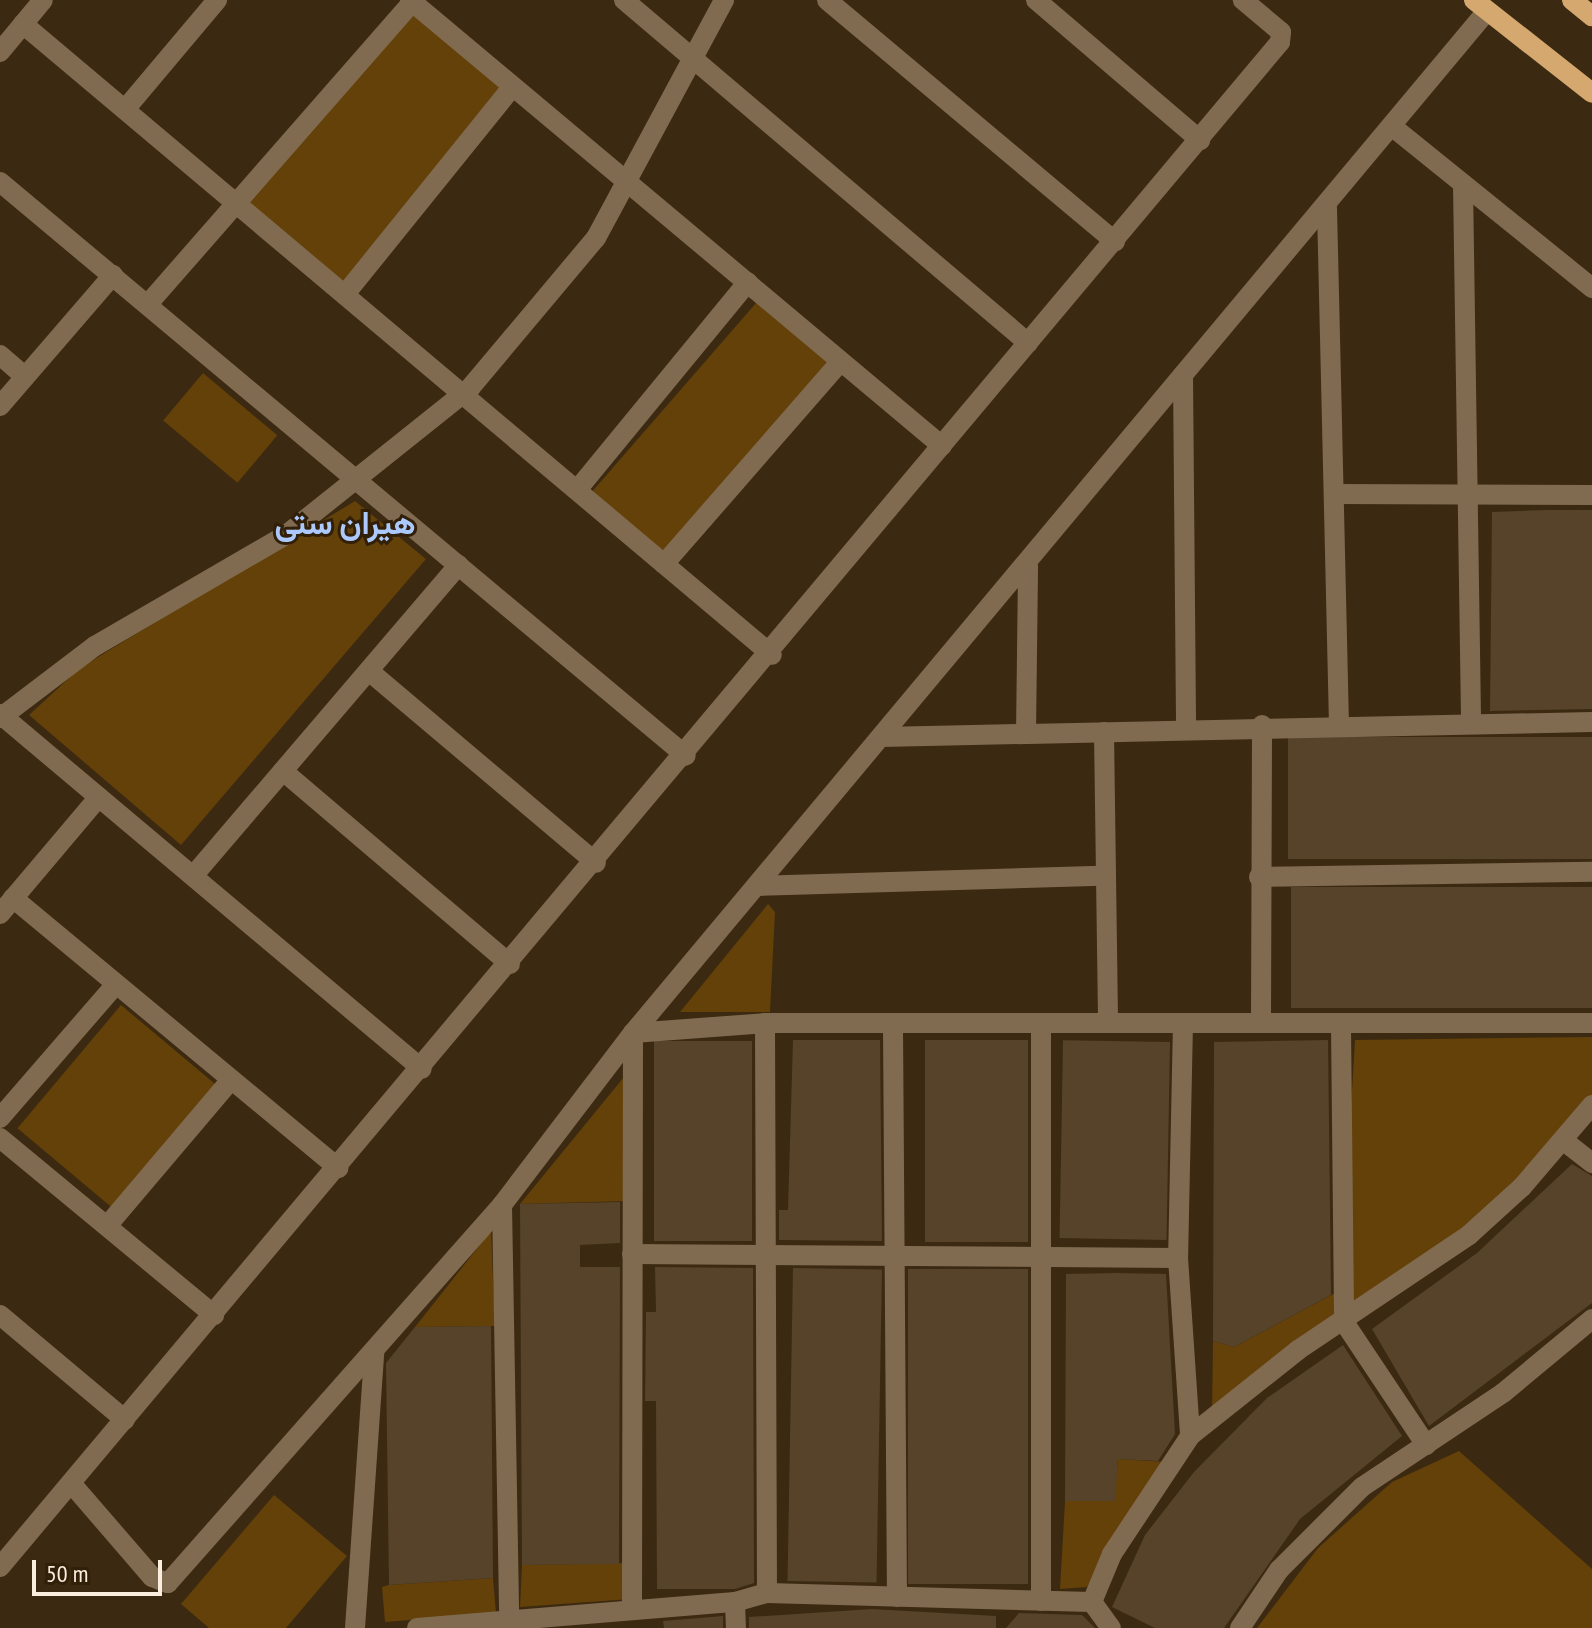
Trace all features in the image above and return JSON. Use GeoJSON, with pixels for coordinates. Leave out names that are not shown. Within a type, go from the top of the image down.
{"type":"FeatureCollection","features":[{"type":"Feature","properties":{"kind":"main road"},"geometry":{"type":"LineString","coordinates":[[1572,0],[1592,16]]}},
{"type":"Feature","properties":{"kind":"main road"},"geometry":{"type":"LineString","coordinates":[[1481,5],[1592,93]]}},
{"type":"Feature","properties":{"kind":"street"},"geometry":{"type":"LineString","coordinates":[[0,52],[43,0]]}},
{"type":"Feature","properties":{"kind":"street"},"geometry":{"type":"LineString","coordinates":[[127,107],[217,0]]}},
{"type":"Feature","properties":{"kind":"street"},"geometry":{"type":"LineString","coordinates":[[624,0],[1028,343]]}},
{"type":"Feature","properties":{"kind":"street"},"geometry":{"type":"LineString","coordinates":[[422,1069],[1,716],[95,646],[286,535],[359,481],[463,392],[564,281],[626,185],[724,0]]}},
{"type":"Feature","properties":{"kind":"street"},"geometry":{"type":"LineString","coordinates":[[827,0],[1115,242]]}},
{"type":"Feature","properties":{"kind":"street"},"geometry":{"type":"LineString","coordinates":[[1036,0],[1200,140]]}},
{"type":"Feature","properties":{"kind":"street"},"geometry":{"type":"LineString","coordinates":[[0,1567],[772,655],[942,446],[1280,42],[1281,32],[1243,0]]}},
{"type":"Feature","properties":{"kind":"street"},"geometry":{"type":"LineString","coordinates":[[148,304],[411,1],[626,185],[748,282],[942,446]]}},
{"type":"Feature","properties":{"kind":"street"},"geometry":{"type":"LineString","coordinates":[[71,1483],[152,1577],[168,1583],[502,1205],[633,1033],[1028,566],[1183,375],[1394,128],[1481,5]]}},
{"type":"Feature","properties":{"kind":"street"},"geometry":{"type":"LineString","coordinates":[[23,24],[127,107],[772,655]]}},
{"type":"Feature","properties":{"kind":"street"},"geometry":{"type":"LineString","coordinates":[[346,293],[512,87]]}},
{"type":"Feature","properties":{"kind":"street"},"geometry":{"type":"LineString","coordinates":[[1394,128],[1592,288]]}},
{"type":"Feature","properties":{"kind":"street"},"geometry":{"type":"LineString","coordinates":[[0,182],[686,756]]}},
{"type":"Feature","properties":{"kind":"street"},"geometry":{"type":"LineString","coordinates":[[1463,184],[1465,497],[1471,720]]}},
{"type":"Feature","properties":{"kind":"street"},"geometry":{"type":"LineString","coordinates":[[1327,208],[1339,723]]}},
{"type":"Feature","properties":{"kind":"street"},"geometry":{"type":"LineString","coordinates":[[0,406],[113,275]]}},
{"type":"Feature","properties":{"kind":"street"},"geometry":{"type":"LineString","coordinates":[[577,490],[748,282]]}},
{"type":"Feature","properties":{"kind":"street"},"geometry":{"type":"LineString","coordinates":[[0,355],[25,377]]}},
{"type":"Feature","properties":{"kind":"street"},"geometry":{"type":"LineString","coordinates":[[664,564],[840,362]]}},
{"type":"Feature","properties":{"kind":"street"},"geometry":{"type":"LineString","coordinates":[[1183,375],[1186,728]]}},
{"type":"Feature","properties":{"kind":"street"},"geometry":{"type":"LineString","coordinates":[[1334,494],[1465,497],[1592,495]]}},
{"type":"Feature","properties":{"kind":"street"},"geometry":{"type":"LineString","coordinates":[[193,876],[459,565]]}},
{"type":"Feature","properties":{"kind":"street"},"geometry":{"type":"LineString","coordinates":[[1026,734],[1028,566]]}},
{"type":"Feature","properties":{"kind":"street"},"geometry":{"type":"LineString","coordinates":[[369,671],[596,863]]}},
{"type":"Feature","properties":{"kind":"street"},"geometry":{"type":"LineString","coordinates":[[881,737],[1471,720],[1592,722]]}},
{"type":"Feature","properties":{"kind":"street"},"geometry":{"type":"LineString","coordinates":[[1261,1021],[1259,877],[1262,725]]}},
{"type":"Feature","properties":{"kind":"street"},"geometry":{"type":"LineString","coordinates":[[1104,732],[1101,876],[1108,1022]]}},
{"type":"Feature","properties":{"kind":"street"},"geometry":{"type":"LineString","coordinates":[[283,771],[510,964]]}},
{"type":"Feature","properties":{"kind":"street"},"geometry":{"type":"LineString","coordinates":[[99,797],[6,906],[116,984],[338,1168]]}},
{"type":"Feature","properties":{"kind":"street"},"geometry":{"type":"LineString","coordinates":[[1259,877],[1592,872]]}},
{"type":"Feature","properties":{"kind":"street"},"geometry":{"type":"LineString","coordinates":[[757,886],[1101,876]]}},
{"type":"Feature","properties":{"kind":"street"},"geometry":{"type":"LineString","coordinates":[[0,1118],[116,984]]}},
{"type":"Feature","properties":{"kind":"street"},"geometry":{"type":"LineString","coordinates":[[633,1033],[765,1023],[893,1026],[1261,1021],[1341,1026],[1592,1023]]}},
{"type":"Feature","properties":{"kind":"street"},"geometry":{"type":"LineString","coordinates":[[765,1023],[767,1593]]}},
{"type":"Feature","properties":{"kind":"street"},"geometry":{"type":"LineString","coordinates":[[1183,1023],[1178,1258],[1190,1436]]}},
{"type":"Feature","properties":{"kind":"street"},"geometry":{"type":"LineString","coordinates":[[1041,1025],[1036,1254],[1041,1601]]}},
{"type":"Feature","properties":{"kind":"street"},"geometry":{"type":"LineString","coordinates":[[893,1026],[897,1597]]}},
{"type":"Feature","properties":{"kind":"street"},"geometry":{"type":"LineString","coordinates":[[1341,1026],[1344,1322],[1426,1445]]}},
{"type":"Feature","properties":{"kind":"street"},"geometry":{"type":"LineString","coordinates":[[632,1609],[633,1033]]}},
{"type":"Feature","properties":{"kind":"street"},"geometry":{"type":"LineString","coordinates":[[107,1226],[231,1080]]}},
{"type":"Feature","properties":{"kind":"street"},"geometry":{"type":"LineString","coordinates":[[1092,1602],[1112,1554],[1190,1436],[1344,1322],[1469,1235],[1564,1141],[1592,1105]]}},
{"type":"Feature","properties":{"kind":"street"},"geometry":{"type":"LineString","coordinates":[[0,1138],[214,1315]]}},
{"type":"Feature","properties":{"kind":"street"},"geometry":{"type":"LineString","coordinates":[[1564,1141],[1592,1163]]}},
{"type":"Feature","properties":{"kind":"street"},"geometry":{"type":"LineString","coordinates":[[502,1205],[509,1618]]}},
{"type":"Feature","properties":{"kind":"street"},"geometry":{"type":"LineString","coordinates":[[632,1254],[894,1257],[1036,1254],[1178,1258]]}},
{"type":"Feature","properties":{"kind":"street"},"geometry":{"type":"LineString","coordinates":[[0,1315],[125,1420]]}},
{"type":"Feature","properties":{"kind":"street"},"geometry":{"type":"LineString","coordinates":[[1240,1628],[1320,1527],[1362,1487],[1426,1445],[1592,1319]]}},
{"type":"Feature","properties":{"kind":"street"},"geometry":{"type":"LineString","coordinates":[[355,1628],[374,1353]]}},
{"type":"Feature","properties":{"kind":"street"},"geometry":{"type":"LineString","coordinates":[[417,1628],[509,1618],[735,1602],[767,1593],[1092,1602]]}},
{"type":"Feature","properties":{"kind":"street"},"geometry":{"type":"LineString","coordinates":[[735,1602],[736,1628]]}},
{"type":"Feature","properties":{"kind":"street"},"geometry":{"type":"LineString","coordinates":[[1092,1602],[1111,1628]]}},
{"type":"Feature","properties":{"kind":"shaded area"},"geometry":{"type":"Polygon","coordinates":[[[412,2],[512,86],[339,293],[238,209],[412,2]]]}},
{"type":"Feature","properties":{"kind":"shaded area"},"geometry":{"type":"Polygon","coordinates":[[[763,295],[840,362],[663,566],[586,499],[763,295]]]}},
{"type":"Feature","properties":{"kind":"shaded area"},"geometry":{"type":"Polygon","coordinates":[[[203,373],[277,435],[237,483],[163,420],[203,373]]]}},
{"type":"Feature","properties":{"kind":"shaded area"},"geometry":{"type":"Polygon","coordinates":[[[355,501],[426,559],[181,845],[29,715],[80,668],[355,501]]]}},
{"type":"Feature","properties":{"kind":"shaded area"},"geometry":{"type":"Polygon","coordinates":[[[768,904],[775,912],[770,1012],[680,1012],[768,904]]]}},
{"type":"Feature","properties":{"kind":"shaded area"},"geometry":{"type":"Polygon","coordinates":[[[121,1005],[216,1085],[113,1208],[18,1128],[121,1005]]]}},
{"type":"Feature","properties":{"kind":"shaded area"},"geometry":{"type":"Polygon","coordinates":[[[1592,1037],[1592,1110],[1501,1208],[1355,1313],[1342,1257],[1355,1040],[1592,1037]]]}},
{"type":"Feature","properties":{"kind":"shaded area"},"geometry":{"type":"Polygon","coordinates":[[[633,1066],[627,1201],[520,1204],[633,1066]]]}},
{"type":"Feature","properties":{"kind":"shaded area"},"geometry":{"type":"Polygon","coordinates":[[[491,1231],[495,1326],[415,1327],[491,1231]]]}},
{"type":"Feature","properties":{"kind":"shaded area"},"geometry":{"type":"Polygon","coordinates":[[[1337,1292],[1352,1325],[1212,1412],[1213,1341],[1234,1347],[1337,1292]]]}},
{"type":"Feature","properties":{"kind":"shaded area"},"geometry":{"type":"Polygon","coordinates":[[[1459,1451],[1592,1569],[1592,1628],[1257,1628],[1318,1548],[1392,1482],[1459,1451]]]}},
{"type":"Feature","properties":{"kind":"shaded area"},"geometry":{"type":"Polygon","coordinates":[[[1118,1459],[1167,1462],[1087,1587],[1060,1589],[1065,1501],[1114,1501],[1118,1459]]]}},
{"type":"Feature","properties":{"kind":"shaded area"},"geometry":{"type":"Polygon","coordinates":[[[274,1495],[347,1556],[286,1628],[209,1628],[181,1604],[274,1495]]]}},
{"type":"Feature","properties":{"kind":"shaded area"},"geometry":{"type":"Polygon","coordinates":[[[630,1563],[631,1599],[520,1607],[522,1565],[630,1563]]]}},
{"type":"Feature","properties":{"kind":"shaded area"},"geometry":{"type":"Polygon","coordinates":[[[493,1578],[496,1613],[385,1622],[382,1587],[493,1578]]]}},
{"type":"Feature","properties":{"kind":"building"},"geometry":{"type":"Polygon","coordinates":[[[1592,510],[1592,709],[1490,711],[1492,512],[1592,510]]]}},
{"type":"Feature","properties":{"kind":"building"},"geometry":{"type":"Polygon","coordinates":[[[1288,737],[1592,737],[1592,859],[1288,859],[1288,737]]]}},
{"type":"Feature","properties":{"kind":"building"},"geometry":{"type":"Polygon","coordinates":[[[1291,887],[1592,887],[1592,1008],[1291,1008],[1291,887]]]}},
{"type":"Feature","properties":{"kind":"building"},"geometry":{"type":"Polygon","coordinates":[[[793,1040],[880,1040],[882,1241],[779,1240],[779,1210],[788,1210],[793,1040]]]}},
{"type":"Feature","properties":{"kind":"building"},"geometry":{"type":"Polygon","coordinates":[[[925,1040],[1028,1040],[1028,1242],[925,1242],[925,1040]]]}},
{"type":"Feature","properties":{"kind":"building"},"geometry":{"type":"Polygon","coordinates":[[[1063,1040],[1170,1042],[1167,1240],[1060,1238],[1063,1040]]]}},
{"type":"Feature","properties":{"kind":"building"},"geometry":{"type":"Polygon","coordinates":[[[1328,1040],[1331,1295],[1234,1347],[1213,1341],[1214,1042],[1328,1040]]]}},
{"type":"Feature","properties":{"kind":"building"},"geometry":{"type":"Polygon","coordinates":[[[654,1041],[752,1041],[752,1241],[654,1241],[654,1041]]]}},
{"type":"Feature","properties":{"kind":"building"},"geometry":{"type":"Polygon","coordinates":[[[1572,1164],[1592,1176],[1592,1303],[1429,1426],[1372,1329],[1477,1253],[1572,1164]]]}},
{"type":"Feature","properties":{"kind":"building"},"geometry":{"type":"Polygon","coordinates":[[[620,1202],[620,1243],[580,1245],[580,1267],[620,1267],[619,1564],[522,1565],[520,1204],[620,1202]]]}},
{"type":"Feature","properties":{"kind":"building"},"geometry":{"type":"Polygon","coordinates":[[[655,1267],[753,1268],[754,1583],[735,1589],[657,1589],[656,1401],[645,1401],[646,1312],[656,1312],[655,1267]]]}},
{"type":"Feature","properties":{"kind":"building"},"geometry":{"type":"Polygon","coordinates":[[[793,1268],[882,1270],[877,1583],[788,1581],[793,1268]]]}},
{"type":"Feature","properties":{"kind":"building"},"geometry":{"type":"Polygon","coordinates":[[[908,1269],[1028,1269],[1028,1584],[908,1584],[908,1269]]]}},
{"type":"Feature","properties":{"kind":"building"},"geometry":{"type":"Polygon","coordinates":[[[1066,1274],[1166,1274],[1175,1434],[1158,1461],[1118,1459],[1115,1501],[1065,1501],[1066,1274]]]}},
{"type":"Feature","properties":{"kind":"building"},"geometry":{"type":"Polygon","coordinates":[[[491,1326],[493,1578],[389,1585],[386,1363],[415,1327],[491,1326]]]}},
{"type":"Feature","properties":{"kind":"building"},"geometry":{"type":"Polygon","coordinates":[[[1343,1345],[1402,1436],[1300,1519],[1224,1628],[1155,1628],[1112,1607],[1145,1535],[1194,1472],[1267,1398],[1343,1345]]]}},
{"type":"Feature","properties":{"kind":"building"},"geometry":{"type":"Polygon","coordinates":[[[872,1609],[996,1616],[996,1628],[749,1628],[749,1617],[872,1609]]]}},
{"type":"Feature","properties":{"kind":"building"},"geometry":{"type":"Polygon","coordinates":[[[1019,1613],[1082,1615],[1095,1628],[1006,1628],[1019,1613]]]}},
{"type":"Feature","properties":{"kind":"building"},"geometry":{"type":"Polygon","coordinates":[[[723,1616],[723,1628],[664,1628],[663,1621],[723,1616]]]}},
{"type":"Feature","properties":{"kind":"district","name":"هیران ستی"},"geometry":{"type":"Point","coordinates":[345,522]}}]}
